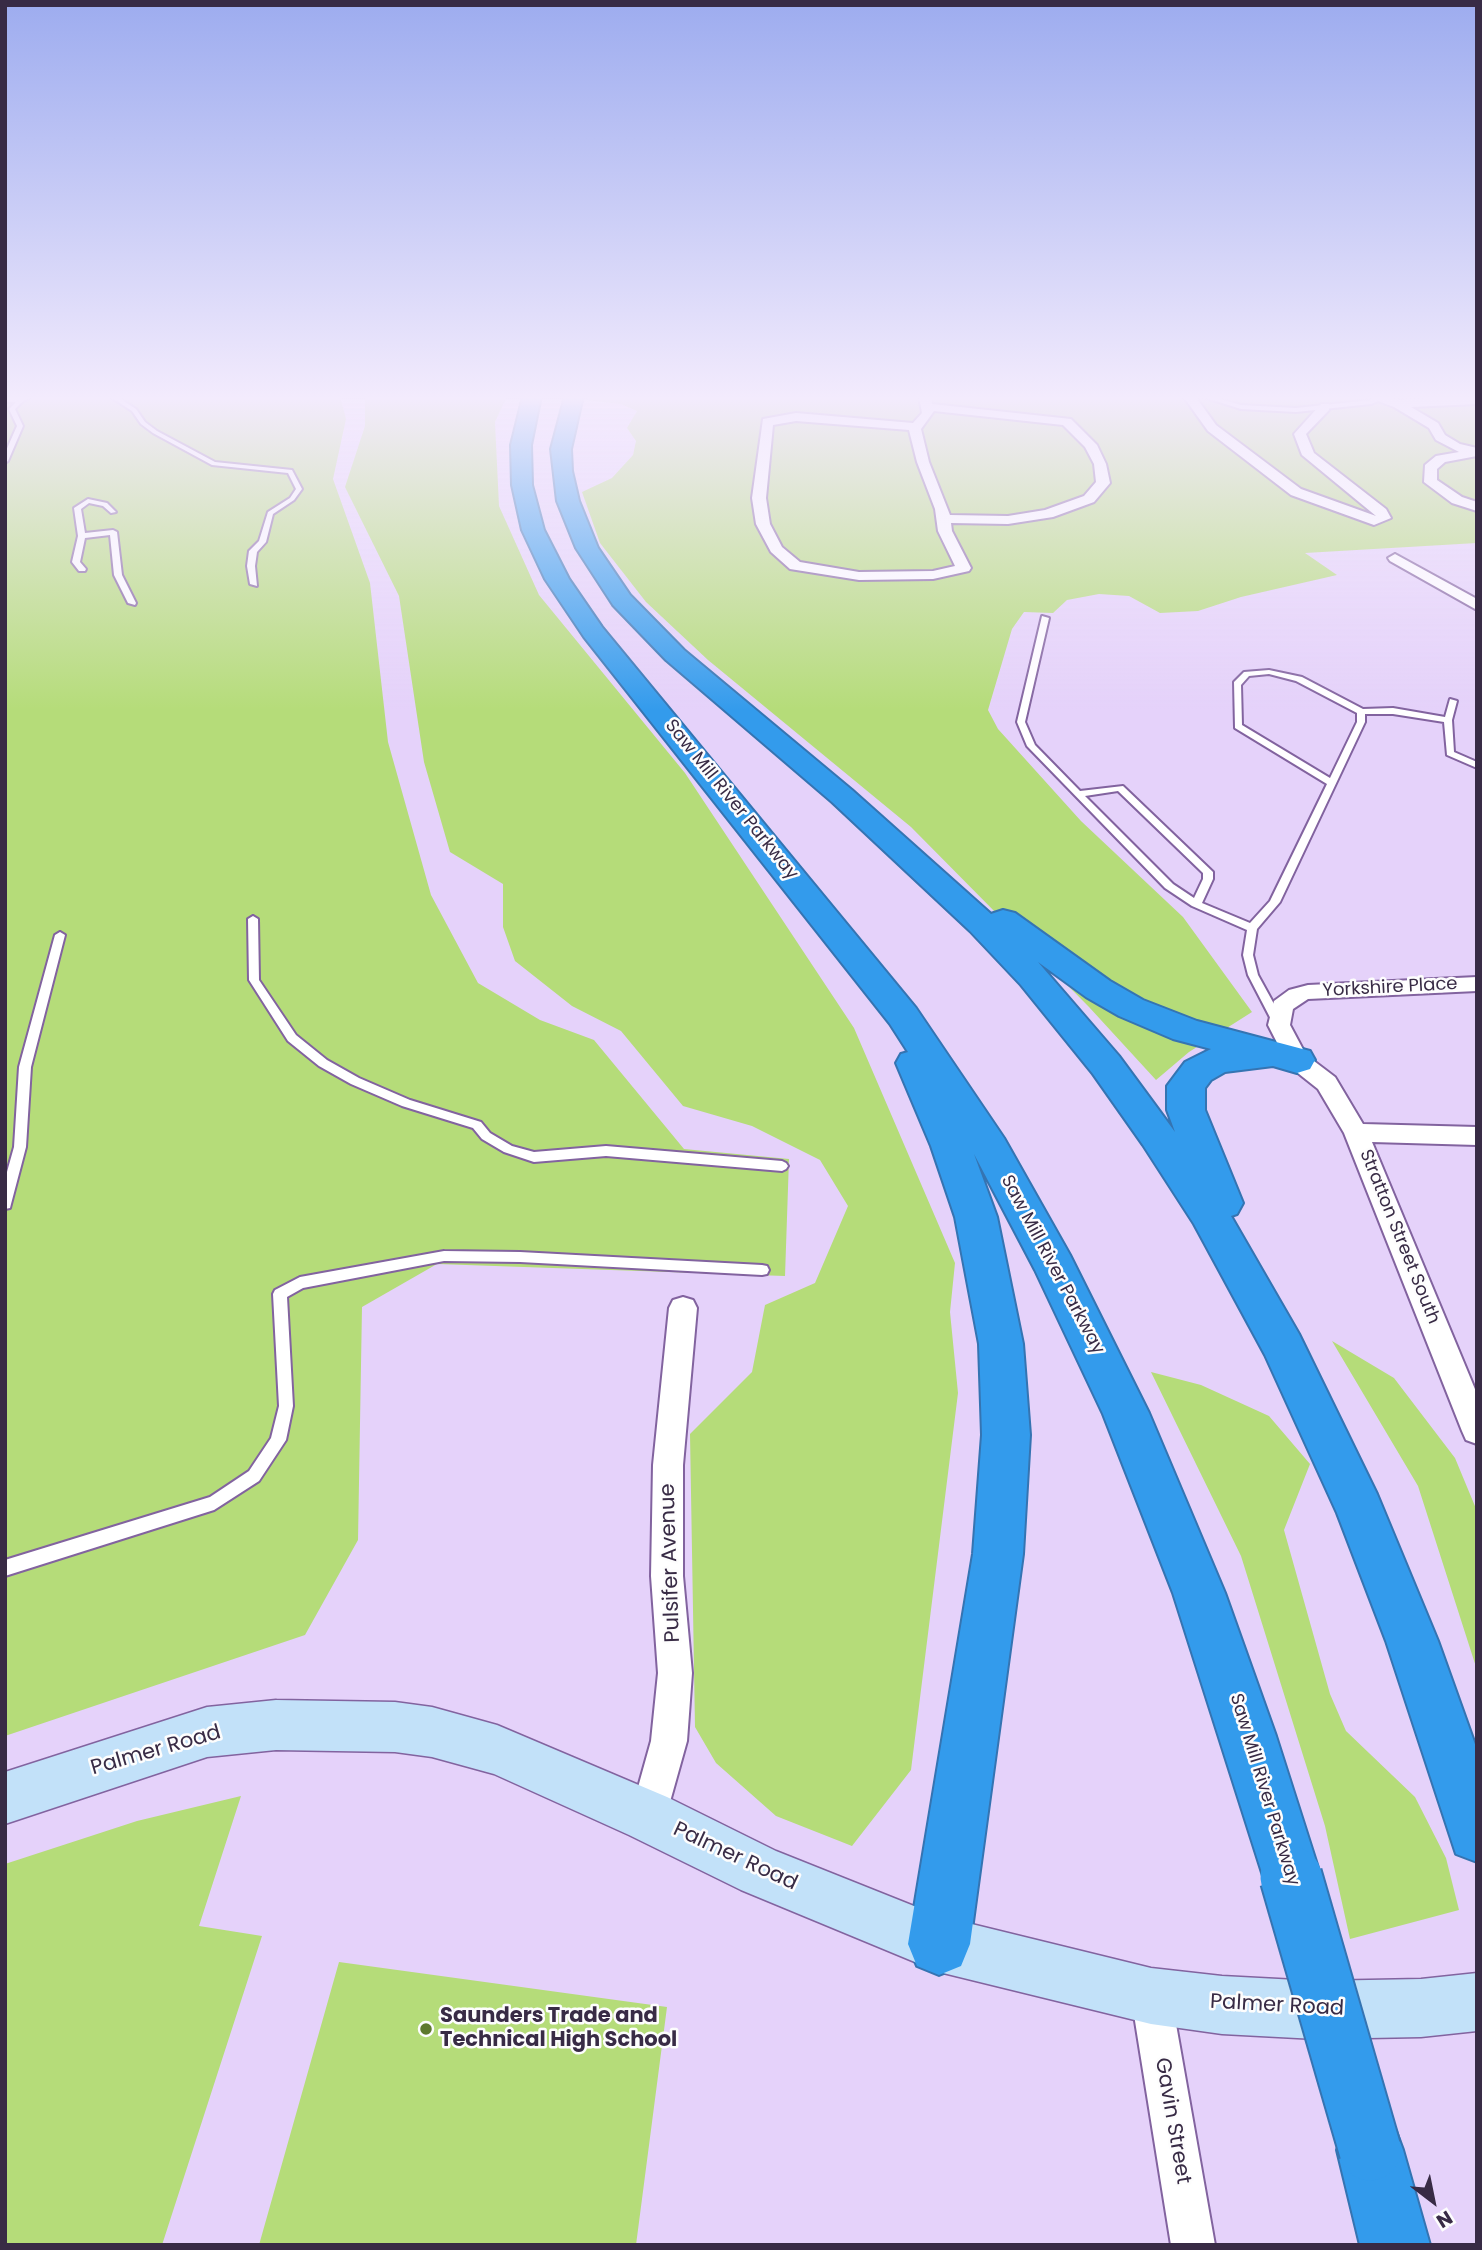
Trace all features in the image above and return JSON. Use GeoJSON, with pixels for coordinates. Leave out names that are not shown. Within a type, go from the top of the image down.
{"type":"FeatureCollection","features":[{"type":"Feature","properties":{"kind":"highway","name":"Saw Mill River Parkway"},"geometry":{"type":"LineString","coordinates":[[526,501],[533,530],[557,579],[593,632],[881,987],[946,1078],[990,1148],[1102,1360],[1199,1593],[1244,1723],[1370,2150],[1395,2245]]}},
{"type":"Feature","properties":{"kind":"highway"},"geometry":{"type":"LineString","coordinates":[[569,501],[576,524],[602,574],[621,600],[675,655],[885,834],[1033,977],[1106,1065],[1201,1202],[1278,1337],[1334,1452],[1387,1575],[1439,1717],[1477,1833]]}},
{"type":"Feature","properties":{"kind":"highway"},"geometry":{"type":"LineString","coordinates":[[885,834],[1114,999],[1186,1030],[1297,1060]]}},
{"type":"Feature","properties":{"kind":"highway"},"geometry":{"type":"LineString","coordinates":[[881,987],[951,1146],[976,1217],[994,1297],[1004,1387],[1004,1494],[998,1553],[939,1944]]}},
{"type":"Feature","properties":{"kind":"highway"},"geometry":{"type":"LineString","coordinates":[[1278,1337],[1184,1101],[1186,1086],[1207,1064],[1255,1056],[1297,1060]]}},
{"type":"Feature","properties":{"kind":"street"},"geometry":{"type":"LineString","coordinates":[[759,501],[763,524],[776,549],[795,566],[859,576],[903,577],[933,575],[964,568],[945,531],[940,501]]}},
{"type":"Feature","properties":{"kind":"street"},"geometry":{"type":"LineString","coordinates":[[944,519],[1008,520],[1048,514],[1084,501]]}},
{"type":"Feature","properties":{"kind":"street"},"geometry":{"type":"LineString","coordinates":[[1320,501],[1374,521],[1384,518],[1381,512],[1367,501]]}},
{"type":"Feature","properties":{"kind":"street"},"geometry":{"type":"LineString","coordinates":[[1460,501],[1477,507]]}},
{"type":"Feature","properties":{"kind":"street"},"geometry":{"type":"LineString","coordinates":[[1395,558],[1477,605]]}},
{"type":"Feature","properties":{"kind":"street","name":"Yorkshire Place"},"geometry":{"type":"LineString","coordinates":[[1279,1025],[1282,1006],[1297,995],[1308,992],[1477,984]]}},
{"type":"Feature","properties":{"kind":"street"},"geometry":{"type":"LineString","coordinates":[[1279,1025],[1297,1060]]}},
{"type":"Feature","properties":{"kind":"street","name":"Stratton Street South"},"geometry":{"type":"LineString","coordinates":[[1297,1060],[1327,1083],[1356,1133],[1474,1416]]}},
{"type":"Feature","properties":{"kind":"street"},"geometry":{"type":"LineString","coordinates":[[1356,1133],[1477,1136]]}},
{"type":"Feature","properties":{"kind":"street","name":"Pulsifer Avenue"},"geometry":{"type":"LineString","coordinates":[[648,1816],[669,1741],[675,1673],[667,1576],[668,1465],[683,1308]]}},
{"type":"Feature","properties":{"kind":"street","name":"Palmer Road"},"geometry":{"type":"LineString","coordinates":[[5,1798],[207,1732],[276,1725],[395,1727],[432,1732],[497,1750],[648,1816],[760,1871],[939,1944],[1151,1996],[1222,2005],[1316,2010],[1420,2008],[1477,2002]]}},
{"type":"Feature","properties":{"kind":"street","name":"Gavin Street"},"geometry":{"type":"LineString","coordinates":[[1151,1996],[1193,2245]]}},
{"type":"Feature","properties":{"kind":"lane"},"geometry":{"type":"LineString","coordinates":[[82,569],[76,562],[82,536],[77,508],[88,501],[105,504],[113,512]]}},
{"type":"Feature","properties":{"kind":"lane"},"geometry":{"type":"LineString","coordinates":[[254,584],[251,565],[253,551],[262,542],[270,513],[289,501]]}},
{"type":"Feature","properties":{"kind":"lane"},"geometry":{"type":"LineString","coordinates":[[82,536],[113,532],[118,575],[132,603]]}},
{"type":"Feature","properties":{"kind":"lane"},"geometry":{"type":"LineString","coordinates":[[1045,618],[1021,722],[1022,730],[1031,746],[1170,886],[1196,904],[1252,928]]}},
{"type":"Feature","properties":{"kind":"lane"},"geometry":{"type":"LineString","coordinates":[[1332,783],[1238,726],[1237,684],[1247,674],[1269,672],[1299,679],[1361,712],[1393,711],[1448,720]]}},
{"type":"Feature","properties":{"kind":"lane"},"geometry":{"type":"LineString","coordinates":[[1453,701],[1448,720],[1450,753],[1477,765]]}},
{"type":"Feature","properties":{"kind":"lane"},"geometry":{"type":"LineString","coordinates":[[1279,1025],[1253,975],[1248,955],[1252,928],[1275,902],[1361,722],[1361,712]]}},
{"type":"Feature","properties":{"kind":"lane"},"geometry":{"type":"LineString","coordinates":[[1077,794],[1120,788],[1208,872],[1208,879],[1196,904]]}},
{"type":"Feature","properties":{"kind":"lane"},"geometry":{"type":"LineString","coordinates":[[253,919],[254,980],[292,1038],[323,1063],[355,1081],[406,1102],[477,1125],[486,1136],[508,1149],[534,1157],[606,1151],[782,1166]]}},
{"type":"Feature","properties":{"kind":"lane"},"geometry":{"type":"LineString","coordinates":[[5,1204],[20,1147],[25,1067],[60,935]]}},
{"type":"Feature","properties":{"kind":"lane"},"geometry":{"type":"LineString","coordinates":[[5,1568],[214,1503],[254,1476],[278,1440],[286,1406],[280,1294],[300,1283],[443,1256],[520,1257],[762,1270]]}},
{"type":"Feature","properties":{"kind":"green space"},"geometry":{"type":"Polygon","coordinates":[[[5,501],[341,501],[370,583],[388,742],[431,895],[478,983],[540,1020],[594,1040],[684,1149],[789,1159],[785,1276],[437,1264],[362,1307],[358,1540],[305,1635],[5,1736],[5,501]]]}},
{"type":"Feature","properties":{"kind":"green space"},"geometry":{"type":"Polygon","coordinates":[[[352,501],[499,501],[539,595],[685,773],[854,1028],[955,1263],[950,1312],[958,1393],[911,1770],[852,1846],[776,1816],[716,1763],[695,1727],[690,1434],[752,1372],[765,1305],[815,1283],[848,1206],[820,1160],[752,1126],[683,1106],[621,1031],[572,1006],[515,961],[503,927],[503,884],[450,852],[424,762],[399,596],[352,501]]]}},
{"type":"Feature","properties":{"kind":"green space"},"geometry":{"type":"Polygon","coordinates":[[[585,501],[1477,501],[1477,543],[1305,553],[1337,575],[1241,597],[1198,611],[1160,613],[1129,596],[1099,594],[1067,600],[1053,613],[1024,612],[1012,629],[988,710],[998,729],[1081,821],[1183,917],[1252,1012],[1189,1052],[1156,1080],[1089,1007],[911,827],[708,660],[646,602],[600,543],[585,501]]]}},
{"type":"Feature","properties":{"kind":"green space"},"geometry":{"type":"Polygon","coordinates":[[[1332,1341],[1394,1378],[1455,1458],[1477,1511],[1477,1670],[1418,1486],[1332,1341]]]}},
{"type":"Feature","properties":{"kind":"green space"},"geometry":{"type":"Polygon","coordinates":[[[1151,1372],[1201,1385],[1269,1416],[1310,1464],[1284,1530],[1330,1694],[1346,1731],[1415,1797],[1446,1858],[1459,1910],[1350,1939],[1325,1826],[1241,1556],[1151,1372]]]}},
{"type":"Feature","properties":{"kind":"green space"},"geometry":{"type":"Polygon","coordinates":[[[241,1796],[199,1926],[262,1936],[162,2245],[5,2245],[5,1864],[137,1821],[241,1796]]]}},
{"type":"Feature","properties":{"kind":"green space"},"geometry":{"type":"Polygon","coordinates":[[[339,1962],[667,2007],[636,2245],[259,2245],[339,1962]]]}},
{"type":"Feature","properties":{"kind":"place","name":"Saunders Trade and Technical High School"},"geometry":{"type":"Point","coordinates":[426,2029]}}]}
